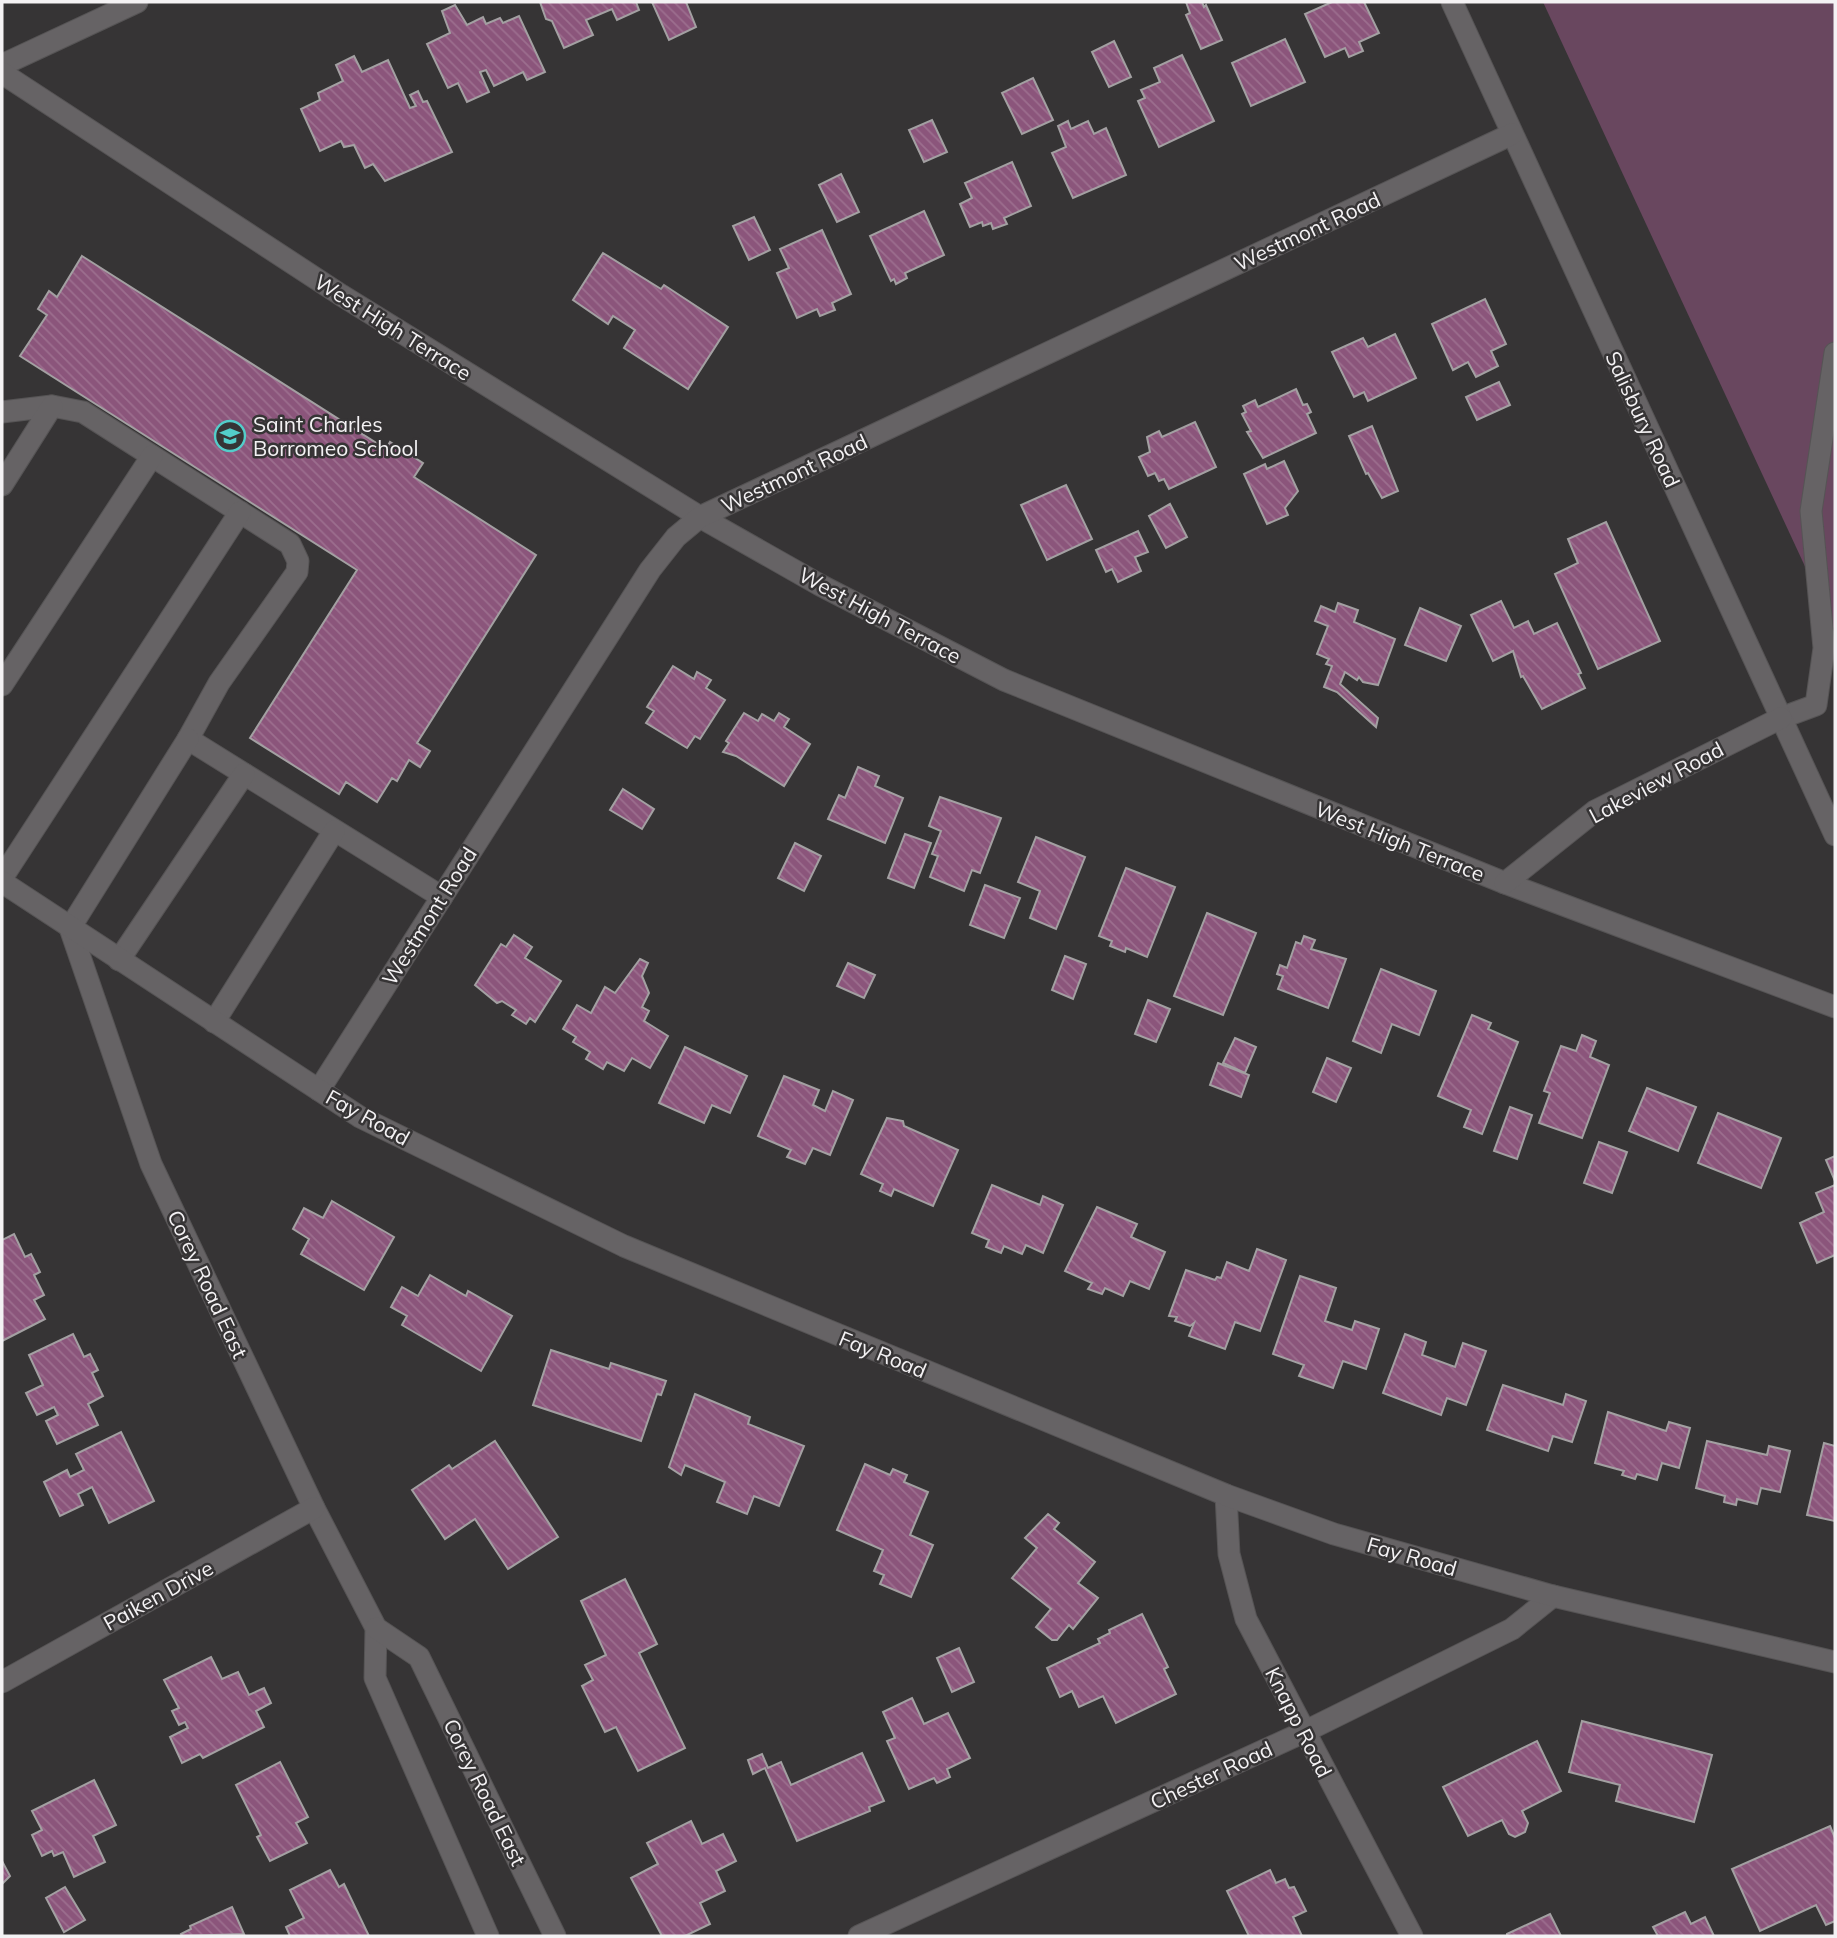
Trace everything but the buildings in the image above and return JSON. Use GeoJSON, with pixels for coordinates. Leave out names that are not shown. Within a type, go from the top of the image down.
{"type":"FeatureCollection","features":[{"type":"Feature","properties":{"kind":"street"},"geometry":{"type":"LineString","coordinates":[[2,65],[137,2]]}},
{"type":"Feature","properties":{"kind":"street","name":"Salisbury Road"},"geometry":{"type":"LineString","coordinates":[[1452,2],[1835,835]]}},
{"type":"Feature","properties":{"kind":"street","name":"West High Terrace"},"geometry":{"type":"LineString","coordinates":[[2,73],[341,295],[700,517],[820,585],[1004,680],[1505,883],[1835,1007]]}},
{"type":"Feature","properties":{"kind":"street","name":"Westmont Road"},"geometry":{"type":"LineString","coordinates":[[319,1090],[650,570],[676,537],[700,517],[1512,134]]}},
{"type":"Feature","properties":{"kind":"street","name":"Lakeview Road"},"geometry":{"type":"LineString","coordinates":[[1505,883],[1595,811],[1781,718],[1816,705],[1824,648],[1811,511],[1835,353]]}},
{"type":"Feature","properties":{"kind":"street"},"geometry":{"type":"LineString","coordinates":[[2,412],[52,406],[83,412],[290,544],[298,561],[297,572],[219,683],[188,739],[70,928]]}},
{"type":"Feature","properties":{"kind":"street"},"geometry":{"type":"LineString","coordinates":[[2,485],[52,406]]}},
{"type":"Feature","properties":{"kind":"street"},"geometry":{"type":"LineString","coordinates":[[2,685],[152,456]]}},
{"type":"Feature","properties":{"kind":"street"},"geometry":{"type":"LineString","coordinates":[[2,880],[240,512]]}},
{"type":"Feature","properties":{"kind":"street"},"geometry":{"type":"LineString","coordinates":[[188,739],[442,897]]}},
{"type":"Feature","properties":{"kind":"street"},"geometry":{"type":"LineString","coordinates":[[119,960],[244,774]]}},
{"type":"Feature","properties":{"kind":"street"},"geometry":{"type":"LineString","coordinates":[[214,1022],[334,831]]}},
{"type":"Feature","properties":{"kind":"street","name":"Fay Road"},"geometry":{"type":"LineString","coordinates":[[2,880],[70,928],[360,1117],[624,1246],[1226,1495],[1334,1534],[1553,1596],[1835,1662]]}},
{"type":"Feature","properties":{"kind":"street","name":"Corey Road East"},"geometry":{"type":"LineString","coordinates":[[70,928],[151,1164],[314,1508],[376,1629],[375,1678],[488,1936]]}},
{"type":"Feature","properties":{"kind":"street","name":"Knapp Road"},"geometry":{"type":"LineString","coordinates":[[1226,1495],[1229,1554],[1246,1619],[1412,1936]]}},
{"type":"Feature","properties":{"kind":"street","name":"Paiken Drive"},"geometry":{"type":"LineString","coordinates":[[2,1682],[314,1508]]}},
{"type":"Feature","properties":{"kind":"street","name":"Chester Road"},"geometry":{"type":"LineString","coordinates":[[859,1936],[1304,1732],[1512,1629],[1553,1596]]}},
{"type":"Feature","properties":{"kind":"street","name":"Corey Road East"},"geometry":{"type":"LineString","coordinates":[[376,1629],[419,1657],[555,1936]]}},
{"type":"Feature","properties":{"kind":"shaded area"},"geometry":{"type":"Polygon","coordinates":[[[1543,2],[1835,2],[1835,631],[1543,2]]]}},
{"type":"Feature","properties":{"kind":"place","name":"Saint Charles Borromeo School"},"geometry":{"type":"Point","coordinates":[230,436]}}]}
